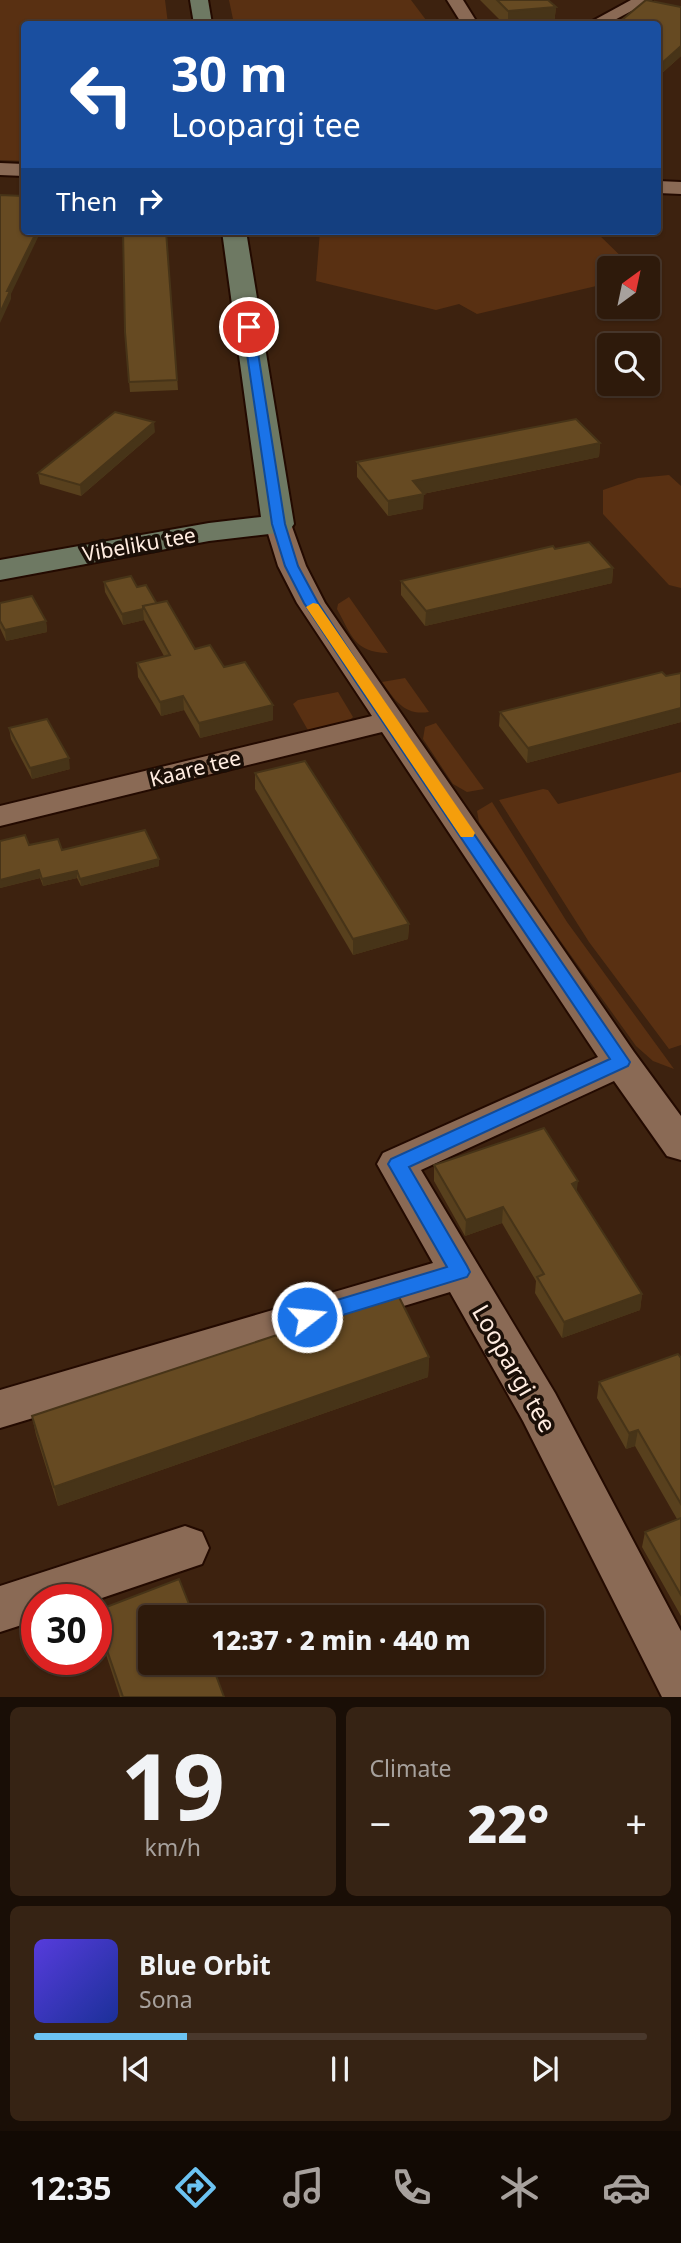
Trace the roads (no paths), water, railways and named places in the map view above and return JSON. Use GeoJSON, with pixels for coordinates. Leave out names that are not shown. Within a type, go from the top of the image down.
{"type":"FeatureCollection","features":[{"type":"Feature","properties":{"kind":"street"},"geometry":{"type":"LineString","coordinates":[[199,0],[202,21]]}},
{"type":"Feature","properties":{"kind":"street"},"geometry":{"type":"LineString","coordinates":[[455,0],[468,21]]}},
{"type":"Feature","properties":{"kind":"street"},"geometry":{"type":"LineString","coordinates":[[601,21],[644,0]]}},
{"type":"Feature","properties":{"kind":"street"},"geometry":{"type":"LineString","coordinates":[[0,169],[21,170]]}},
{"type":"Feature","properties":{"kind":"street"},"geometry":{"type":"LineString","coordinates":[[661,187],[681,188]]}},
{"type":"Feature","properties":{"kind":"street"},"geometry":{"type":"LineString","coordinates":[[235,235],[278,524],[292,566],[311,603],[389,721],[621,1062],[681,1145]]}},
{"type":"Feature","properties":{"kind":"street","name":"Vibeliku tee"},"geometry":{"type":"LineString","coordinates":[[0,570],[209,532],[278,524]]}},
{"type":"Feature","properties":{"kind":"street","name":"Kaare tee"},"geometry":{"type":"LineString","coordinates":[[0,816],[389,721]]}},
{"type":"Feature","properties":{"kind":"street","name":"Loopargi tee"},"geometry":{"type":"LineString","coordinates":[[621,1062],[397,1164],[539,1407],[681,1682]]}},
{"type":"Feature","properties":{"kind":"street"},"geometry":{"type":"LineString","coordinates":[[0,1409],[460,1272]]}},
{"type":"Feature","properties":{"kind":"street"},"geometry":{"type":"LineString","coordinates":[[0,1609],[185,1548]]}}]}
